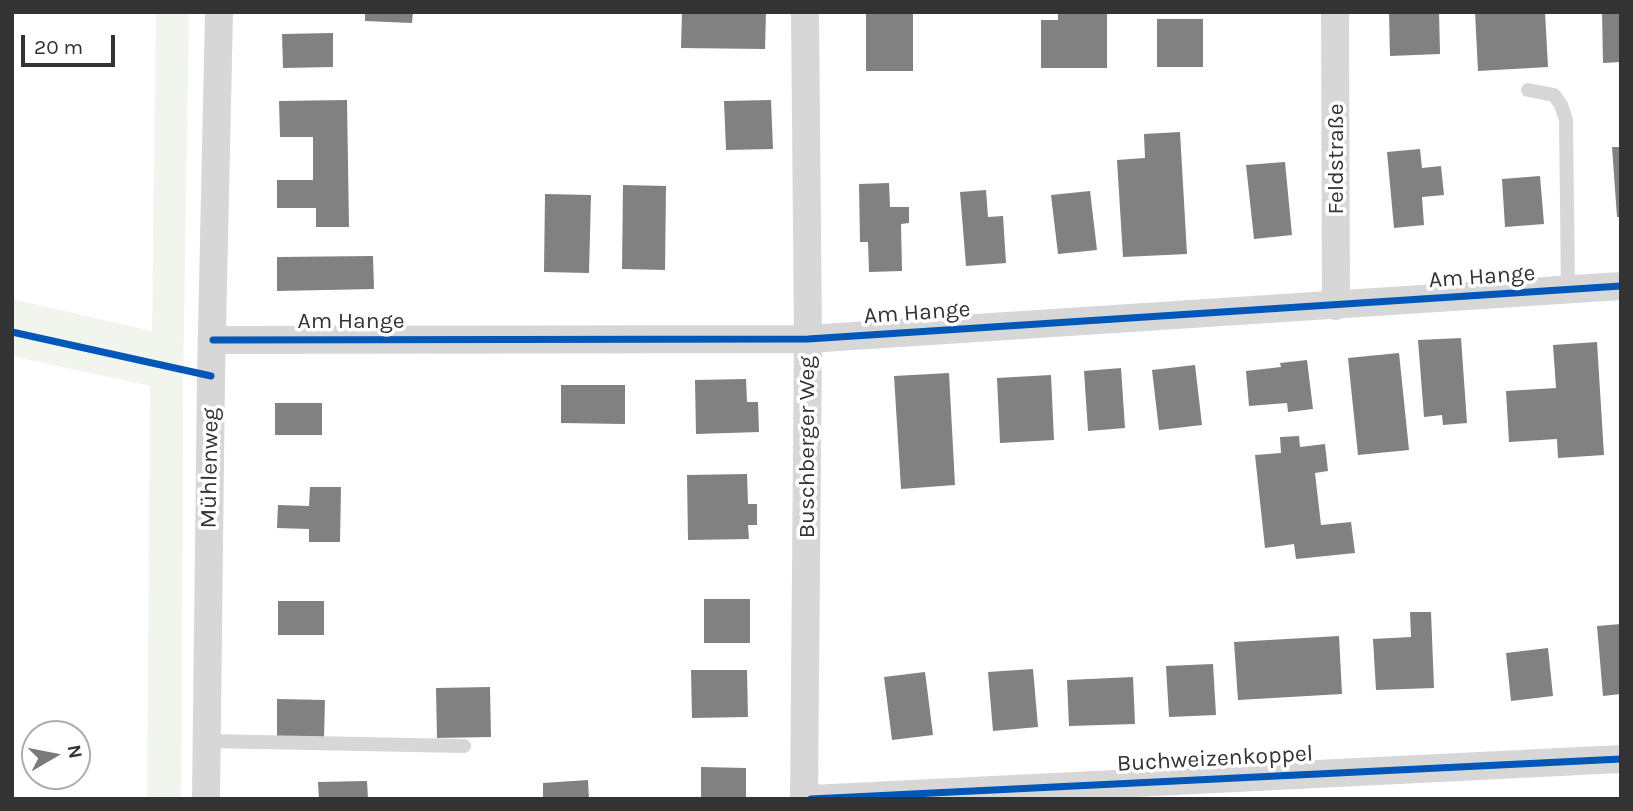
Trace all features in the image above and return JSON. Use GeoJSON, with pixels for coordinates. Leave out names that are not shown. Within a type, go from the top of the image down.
{"type":"FeatureCollection","features":[{"type":"Feature","properties":{"kind":"street","name":"Mühlenweg"},"geometry":{"type":"LineString","coordinates":[[206,799],[219,12]]}},
{"type":"Feature","properties":{"kind":"street","name":"Buschberger Weg"},"geometry":{"type":"LineString","coordinates":[[804,12],[808,339],[804,799]]}},
{"type":"Feature","properties":{"kind":"street","name":"Feldstraße"},"geometry":{"type":"LineString","coordinates":[[1335,12],[1336,306]]}},
{"type":"Feature","properties":{"kind":"street","name":"Am Hange"},"geometry":{"type":"LineString","coordinates":[[214,340],[808,339],[1621,286]]}},
{"type":"Feature","properties":{"kind":"street","name":"Buchweizenkoppel"},"geometry":{"type":"LineString","coordinates":[[811,799],[1621,759]]}},
{"type":"Feature","properties":{"kind":"lane"},"geometry":{"type":"LineString","coordinates":[[1528,90],[1554,95],[1566,120],[1568,290]]}},
{"type":"Feature","properties":{"kind":"lane"},"geometry":{"type":"LineString","coordinates":[[207,741],[464,746]]}},
{"type":"Feature","properties":{"kind":"shaded area"},"geometry":{"type":"Polygon","coordinates":[[[156,12],[189,12],[183,390],[181,799],[147,799],[150,386],[12,356],[12,299],[152,331],[156,12]]]}},
{"type":"Feature","properties":{"kind":"building"},"geometry":{"type":"Polygon","coordinates":[[[365,12],[413,12],[412,23],[365,21],[365,12]]]}},
{"type":"Feature","properties":{"kind":"building"},"geometry":{"type":"Polygon","coordinates":[[[682,12],[766,12],[765,49],[681,48],[682,12]]]}},
{"type":"Feature","properties":{"kind":"building"},"geometry":{"type":"Polygon","coordinates":[[[866,12],[913,12],[913,71],[866,71],[866,12]]]}},
{"type":"Feature","properties":{"kind":"building"},"geometry":{"type":"Polygon","coordinates":[[[1058,12],[1107,12],[1107,68],[1041,68],[1041,20],[1058,20],[1058,12]]]}},
{"type":"Feature","properties":{"kind":"building"},"geometry":{"type":"Polygon","coordinates":[[[1389,12],[1439,12],[1440,54],[1390,56],[1389,12]]]}},
{"type":"Feature","properties":{"kind":"building"},"geometry":{"type":"Polygon","coordinates":[[[1475,12],[1545,12],[1548,67],[1478,71],[1475,12]]]}},
{"type":"Feature","properties":{"kind":"building"},"geometry":{"type":"Polygon","coordinates":[[[1602,12],[1621,12],[1621,62],[1603,63],[1602,12]]]}},
{"type":"Feature","properties":{"kind":"building"},"geometry":{"type":"Polygon","coordinates":[[[1157,19],[1203,19],[1203,67],[1157,67],[1157,19]]]}},
{"type":"Feature","properties":{"kind":"building"},"geometry":{"type":"Polygon","coordinates":[[[333,33],[333,67],[283,68],[282,34],[333,33]]]}},
{"type":"Feature","properties":{"kind":"building"},"geometry":{"type":"Polygon","coordinates":[[[347,100],[349,227],[316,227],[316,208],[277,208],[277,180],[313,180],[313,137],[280,137],[279,101],[347,100]]]}},
{"type":"Feature","properties":{"kind":"building"},"geometry":{"type":"Polygon","coordinates":[[[771,100],[773,149],[726,150],[724,101],[771,100]]]}},
{"type":"Feature","properties":{"kind":"building"},"geometry":{"type":"Polygon","coordinates":[[[1180,132],[1187,254],[1123,257],[1117,160],[1145,158],[1144,134],[1180,132]]]}},
{"type":"Feature","properties":{"kind":"building"},"geometry":{"type":"Polygon","coordinates":[[[1612,147],[1621,147],[1621,217],[1617,217],[1612,147]]]}},
{"type":"Feature","properties":{"kind":"building"},"geometry":{"type":"Polygon","coordinates":[[[1420,149],[1422,168],[1441,166],[1444,195],[1422,197],[1424,225],[1394,228],[1387,152],[1420,149]]]}},
{"type":"Feature","properties":{"kind":"building"},"geometry":{"type":"Polygon","coordinates":[[[1285,162],[1292,235],[1254,239],[1246,165],[1285,162]]]}},
{"type":"Feature","properties":{"kind":"building"},"geometry":{"type":"Polygon","coordinates":[[[1540,176],[1544,224],[1505,227],[1502,179],[1540,176]]]}},
{"type":"Feature","properties":{"kind":"building"},"geometry":{"type":"Polygon","coordinates":[[[889,183],[890,207],[909,207],[909,223],[901,224],[902,271],[869,272],[868,242],[860,242],[859,184],[889,183]]]}},
{"type":"Feature","properties":{"kind":"building"},"geometry":{"type":"Polygon","coordinates":[[[623,185],[666,186],[665,270],[622,269],[623,185]]]}},
{"type":"Feature","properties":{"kind":"building"},"geometry":{"type":"Polygon","coordinates":[[[986,190],[988,217],[1003,216],[1006,263],[966,266],[960,192],[986,190]]]}},
{"type":"Feature","properties":{"kind":"building"},"geometry":{"type":"Polygon","coordinates":[[[1090,191],[1097,250],[1058,254],[1051,195],[1090,191]]]}},
{"type":"Feature","properties":{"kind":"building"},"geometry":{"type":"Polygon","coordinates":[[[545,194],[591,195],[589,273],[544,272],[545,194]]]}},
{"type":"Feature","properties":{"kind":"building"},"geometry":{"type":"Polygon","coordinates":[[[373,256],[374,289],[277,291],[277,257],[373,256]]]}},
{"type":"Feature","properties":{"kind":"building"},"geometry":{"type":"Polygon","coordinates":[[[1461,338],[1467,423],[1443,425],[1442,415],[1424,417],[1418,340],[1461,338]]]}},
{"type":"Feature","properties":{"kind":"building"},"geometry":{"type":"Polygon","coordinates":[[[1597,342],[1604,455],[1558,458],[1557,439],[1509,442],[1506,391],[1556,388],[1553,345],[1597,342]]]}},
{"type":"Feature","properties":{"kind":"building"},"geometry":{"type":"Polygon","coordinates":[[[1399,353],[1409,450],[1358,455],[1348,358],[1399,353]]]}},
{"type":"Feature","properties":{"kind":"building"},"geometry":{"type":"Polygon","coordinates":[[[1307,360],[1313,409],[1288,412],[1287,403],[1249,406],[1246,371],[1281,367],[1280,363],[1307,360]]]}},
{"type":"Feature","properties":{"kind":"building"},"geometry":{"type":"Polygon","coordinates":[[[1195,365],[1202,425],[1159,430],[1152,370],[1195,365]]]}},
{"type":"Feature","properties":{"kind":"building"},"geometry":{"type":"Polygon","coordinates":[[[1121,368],[1125,428],[1088,431],[1084,371],[1121,368]]]}},
{"type":"Feature","properties":{"kind":"building"},"geometry":{"type":"Polygon","coordinates":[[[949,373],[955,485],[901,489],[894,376],[949,373]]]}},
{"type":"Feature","properties":{"kind":"building"},"geometry":{"type":"Polygon","coordinates":[[[1051,375],[1054,440],[1000,443],[997,378],[1051,375]]]}},
{"type":"Feature","properties":{"kind":"building"},"geometry":{"type":"Polygon","coordinates":[[[746,379],[747,402],[758,402],[759,432],[696,434],[695,380],[746,379]]]}},
{"type":"Feature","properties":{"kind":"building"},"geometry":{"type":"Polygon","coordinates":[[[561,385],[625,385],[625,424],[561,423],[561,385]]]}},
{"type":"Feature","properties":{"kind":"building"},"geometry":{"type":"Polygon","coordinates":[[[275,403],[322,403],[322,435],[275,435],[275,403]]]}},
{"type":"Feature","properties":{"kind":"building"},"geometry":{"type":"Polygon","coordinates":[[[1299,436],[1300,447],[1325,444],[1328,471],[1315,473],[1321,525],[1351,522],[1355,553],[1296,559],[1294,544],[1265,548],[1255,455],[1281,453],[1280,437],[1299,436]]]}},
{"type":"Feature","properties":{"kind":"building"},"geometry":{"type":"Polygon","coordinates":[[[747,474],[748,504],[757,504],[757,525],[748,525],[749,539],[688,540],[687,475],[747,474]]]}},
{"type":"Feature","properties":{"kind":"building"},"geometry":{"type":"Polygon","coordinates":[[[310,487],[341,487],[340,542],[309,542],[309,529],[277,528],[278,505],[309,506],[310,487]]]}},
{"type":"Feature","properties":{"kind":"building"},"geometry":{"type":"Polygon","coordinates":[[[704,599],[750,599],[750,643],[704,643],[704,599]]]}},
{"type":"Feature","properties":{"kind":"building"},"geometry":{"type":"Polygon","coordinates":[[[278,601],[324,601],[324,635],[278,635],[278,601]]]}},
{"type":"Feature","properties":{"kind":"building"},"geometry":{"type":"Polygon","coordinates":[[[1410,612],[1431,612],[1434,688],[1376,690],[1373,639],[1411,637],[1410,612]]]}},
{"type":"Feature","properties":{"kind":"building"},"geometry":{"type":"Polygon","coordinates":[[[1621,624],[1621,694],[1603,696],[1597,626],[1621,624]]]}},
{"type":"Feature","properties":{"kind":"building"},"geometry":{"type":"Polygon","coordinates":[[[1339,636],[1342,694],[1238,700],[1234,642],[1339,636]]]}},
{"type":"Feature","properties":{"kind":"building"},"geometry":{"type":"Polygon","coordinates":[[[1548,648],[1553,696],[1511,701],[1506,653],[1548,648]]]}},
{"type":"Feature","properties":{"kind":"building"},"geometry":{"type":"Polygon","coordinates":[[[1213,664],[1216,715],[1169,717],[1166,666],[1213,664]]]}},
{"type":"Feature","properties":{"kind":"building"},"geometry":{"type":"Polygon","coordinates":[[[1033,669],[1038,727],[993,731],[988,672],[1033,669]]]}},
{"type":"Feature","properties":{"kind":"building"},"geometry":{"type":"Polygon","coordinates":[[[691,670],[747,670],[748,717],[692,718],[691,670]]]}},
{"type":"Feature","properties":{"kind":"building"},"geometry":{"type":"Polygon","coordinates":[[[925,672],[933,735],[892,740],[884,677],[925,672]]]}},
{"type":"Feature","properties":{"kind":"building"},"geometry":{"type":"Polygon","coordinates":[[[1133,677],[1135,724],[1069,726],[1067,680],[1133,677]]]}},
{"type":"Feature","properties":{"kind":"building"},"geometry":{"type":"Polygon","coordinates":[[[490,687],[491,737],[437,738],[436,688],[490,687]]]}},
{"type":"Feature","properties":{"kind":"building"},"geometry":{"type":"Polygon","coordinates":[[[277,699],[325,700],[324,738],[277,738],[277,699]]]}},
{"type":"Feature","properties":{"kind":"building"},"geometry":{"type":"Polygon","coordinates":[[[701,767],[746,768],[746,799],[701,799],[701,767]]]}},
{"type":"Feature","properties":{"kind":"building"},"geometry":{"type":"Polygon","coordinates":[[[588,780],[589,799],[543,799],[543,783],[588,780]]]}},
{"type":"Feature","properties":{"kind":"building"},"geometry":{"type":"Polygon","coordinates":[[[367,781],[368,799],[319,799],[318,782],[367,781]]]}},
{"type":"Feature","properties":{"kind":"cycle path"},"geometry":{"type":"LineString","coordinates":[[213,340],[808,339],[1621,286]]}},
{"type":"Feature","properties":{"kind":"cycle path"},"geometry":{"type":"LineString","coordinates":[[12,332],[211,376]]}},
{"type":"Feature","properties":{"kind":"cycle path"},"geometry":{"type":"LineString","coordinates":[[811,799],[1621,759]]}}]}
